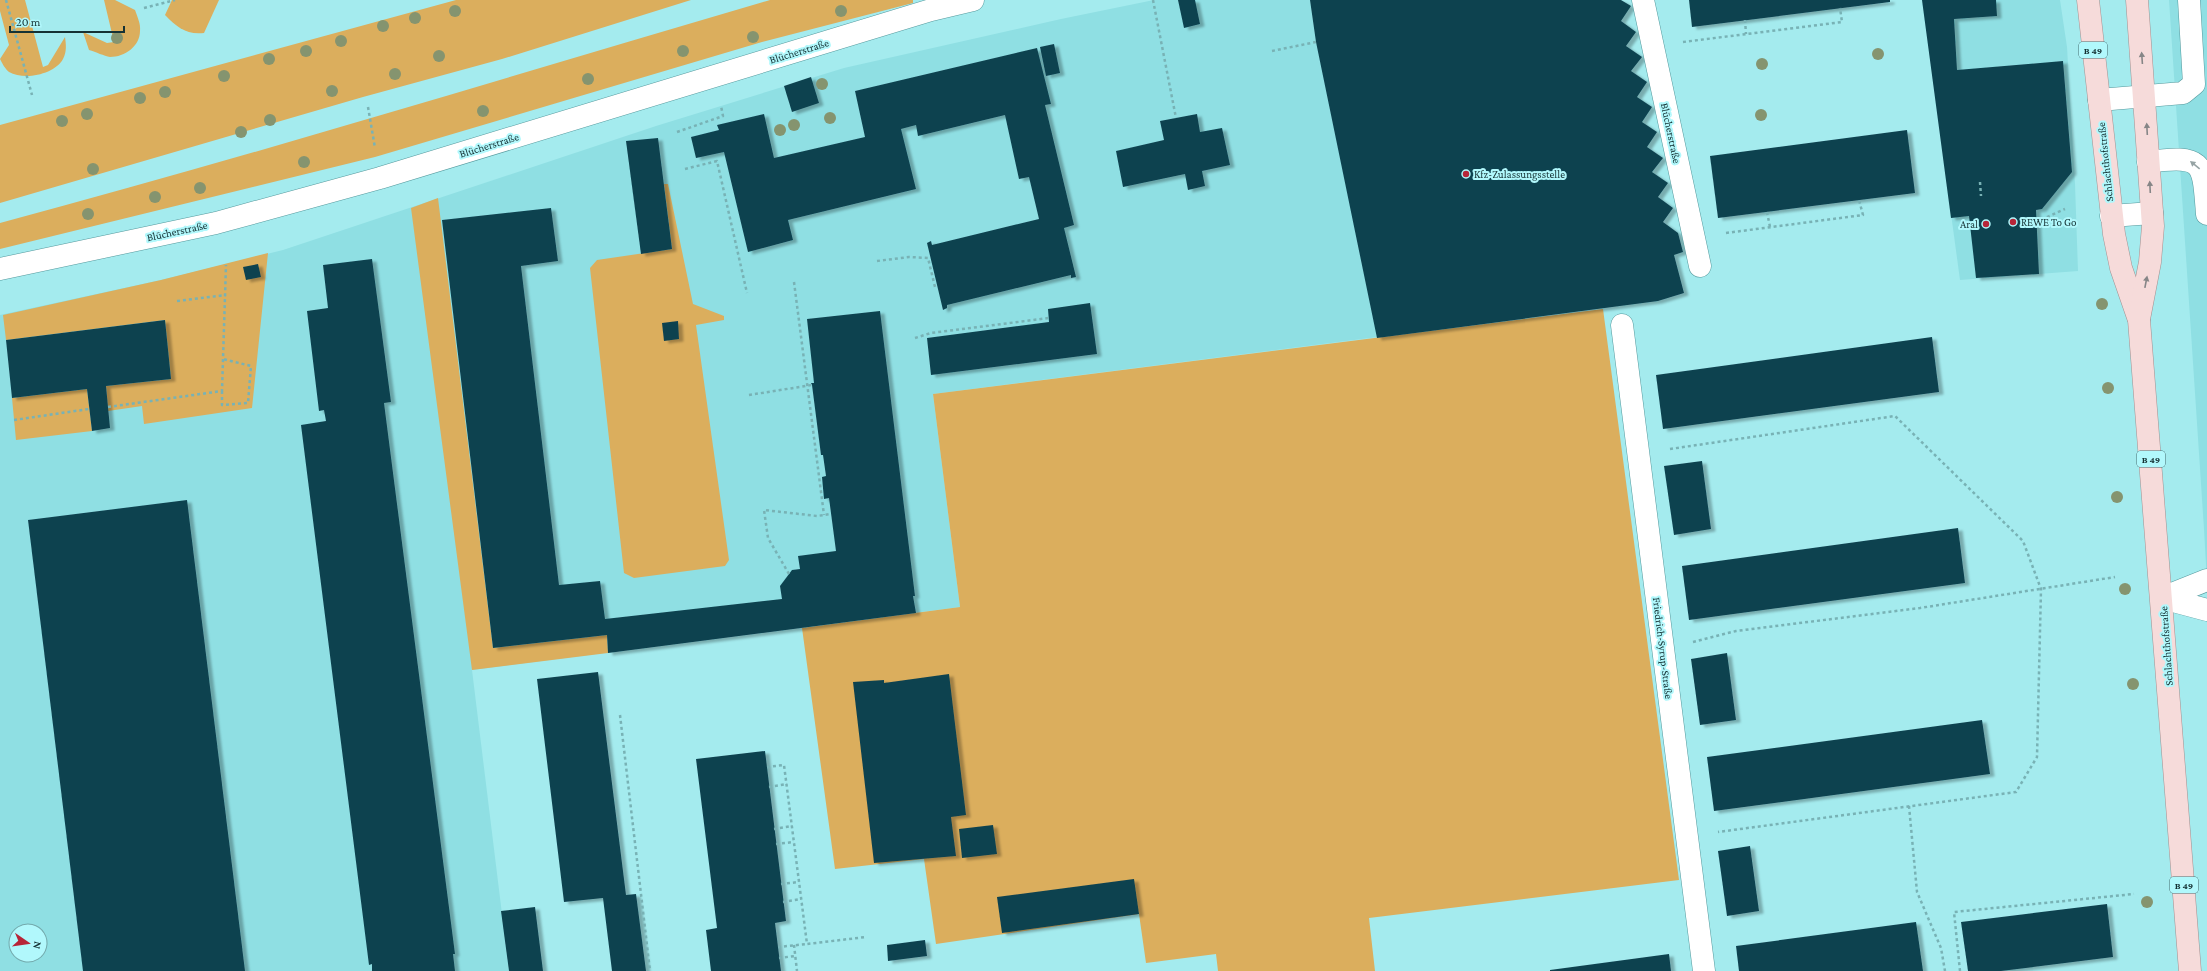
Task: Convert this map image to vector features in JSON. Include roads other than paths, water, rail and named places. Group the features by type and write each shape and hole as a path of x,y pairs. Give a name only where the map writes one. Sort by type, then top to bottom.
{"main road":[{"name":"Schlachthofstraße","path":"2088,0 2111,216 2120,263 2139,320 2162,598 2190,971"},
{"name":"Schlachthofstraße","path":"2137,0 2145,96 2152,213 2152,243 2139,320"}],"street":[{"name":"Blücherstraße","path":"0,269 216,223 380,178 931,10 973,0"},
{"name":"Blücherstraße","path":"1643,0 1700,266"},
{"path":"2099,100 2183,93 2194,84 2189,0"},
{"path":"2148,162 2183,159 2197,165 2202,171 2204,179 2207,214"},
{"path":"2111,216 2152,213"},
{"name":"Friedrich-Syrup-Straße","path":"1622,325 1704,971"},
{"path":"2162,598 2207,580"},
{"path":"2162,598 2207,610"}],"place":[{"name":"Kfz-Zulassungsstelle","path":"1466,174"},
{"name":"REWE To Go","path":"2013,222"},
{"name":"Aral","path":"1986,224"}]}
